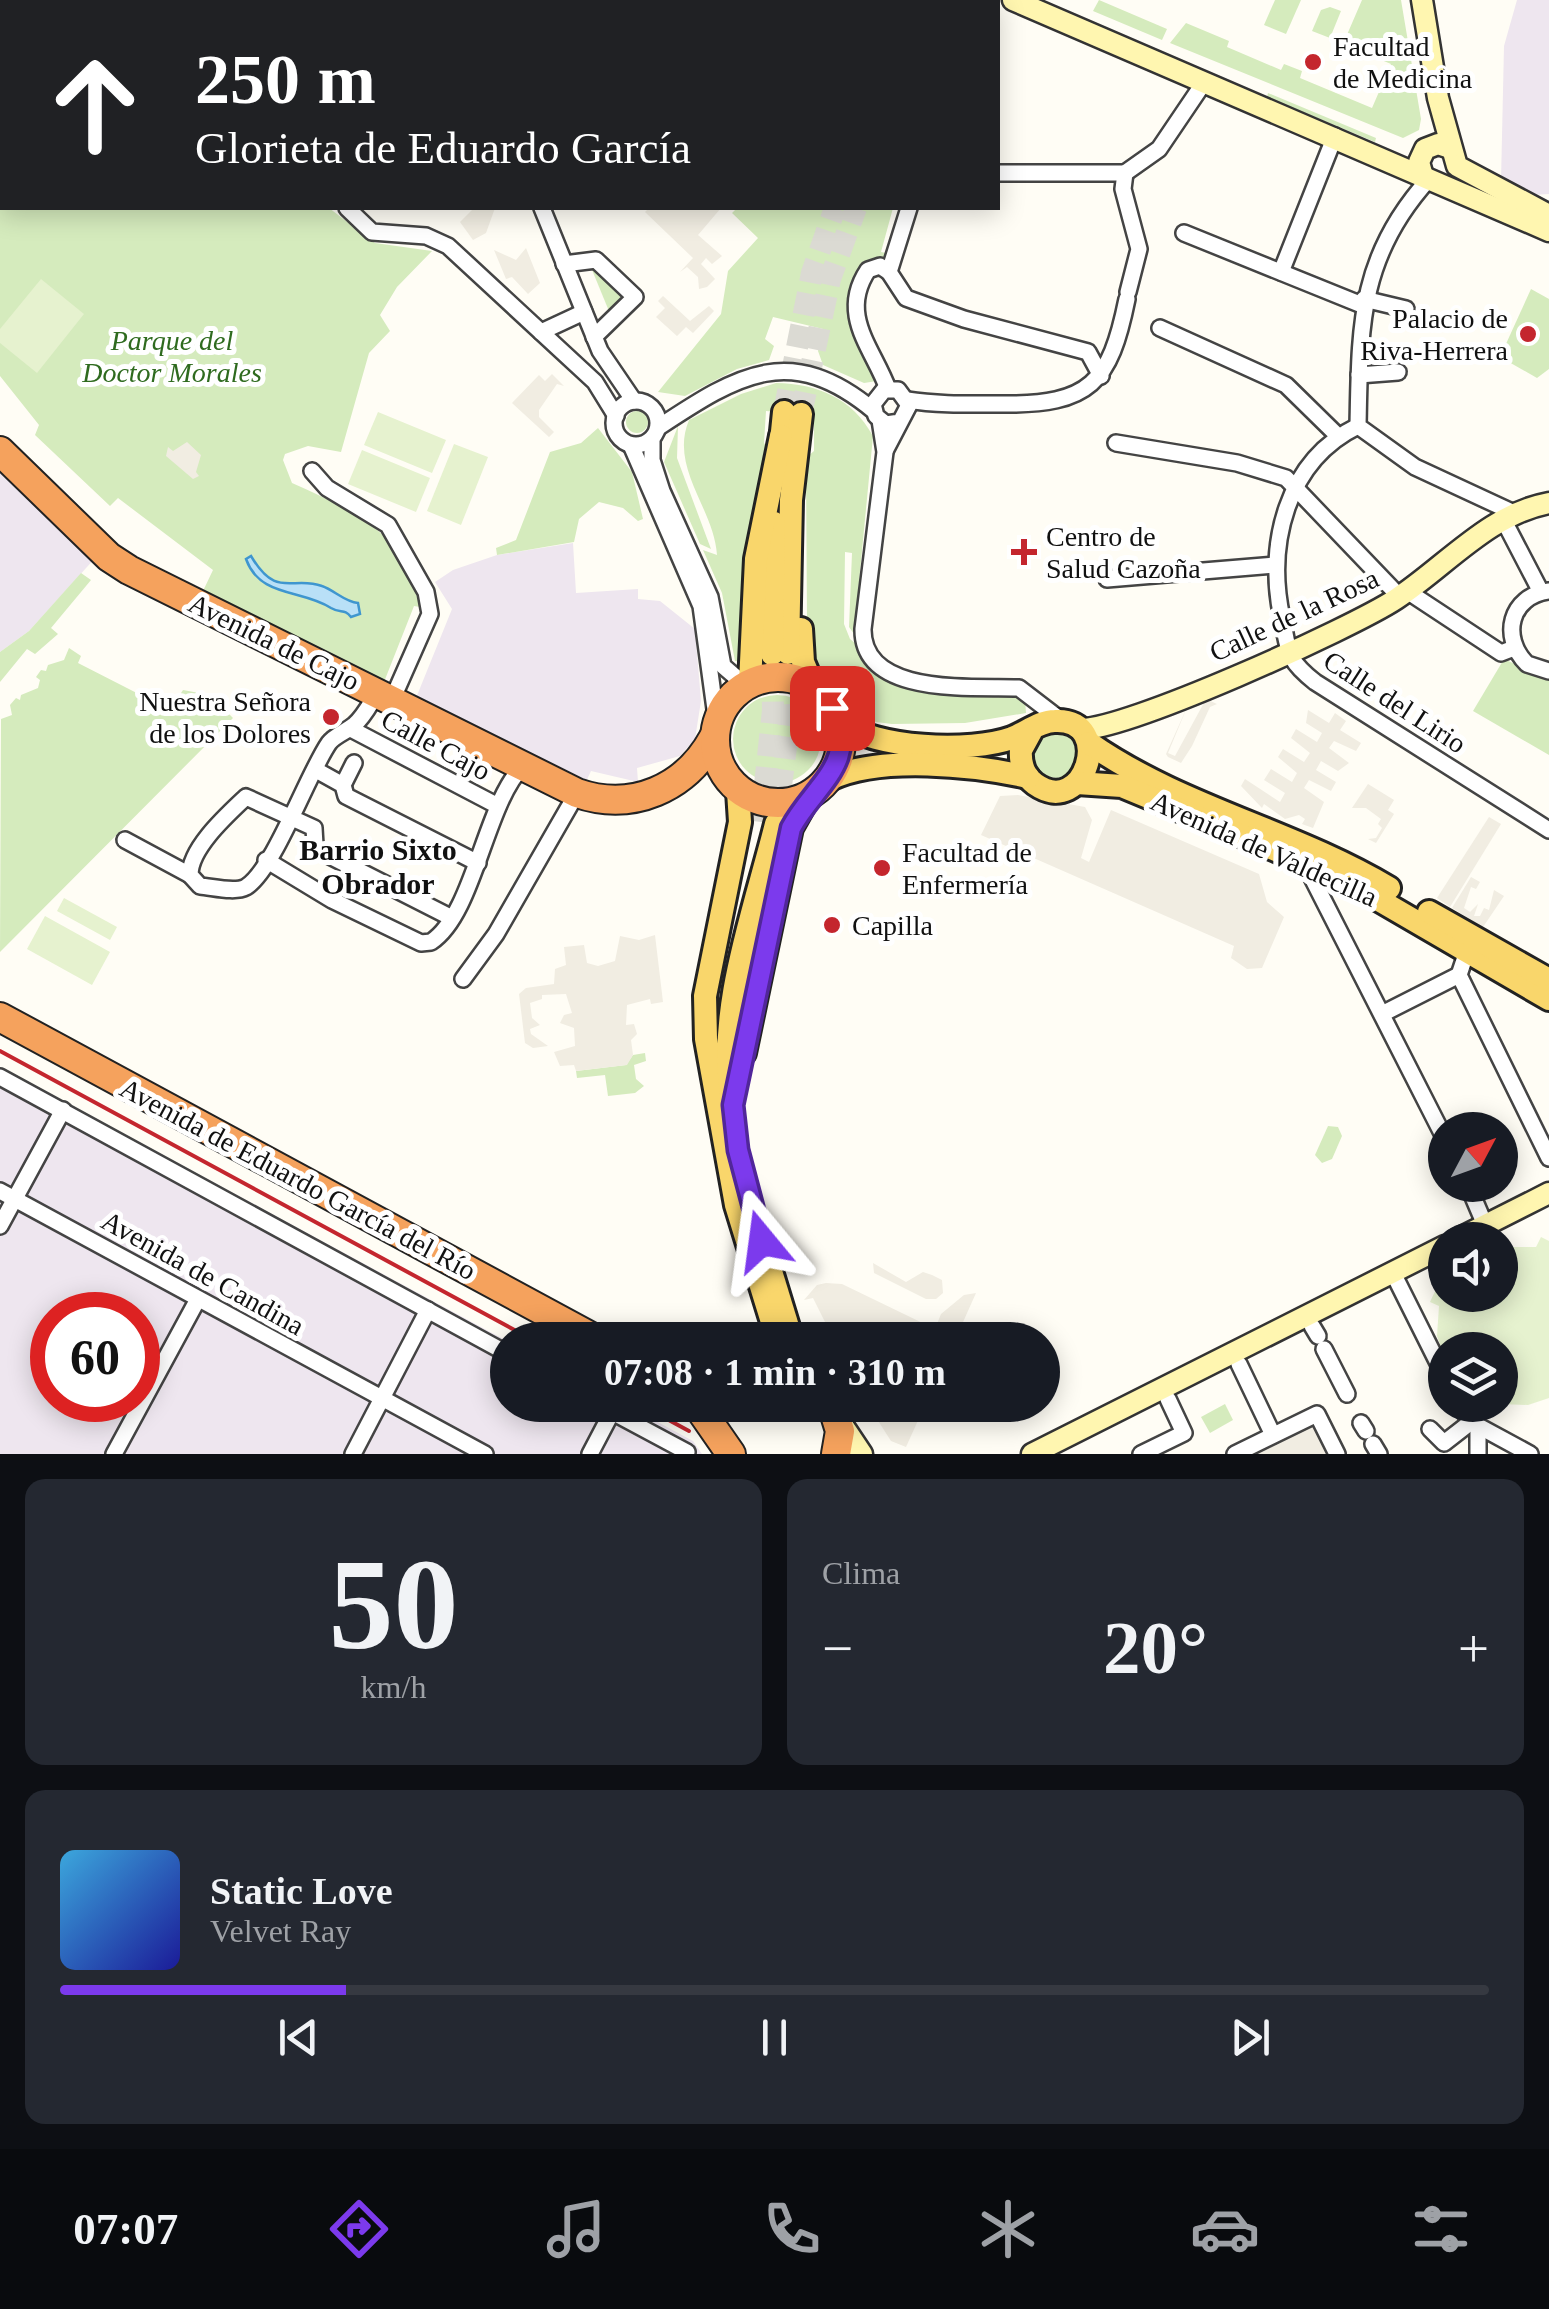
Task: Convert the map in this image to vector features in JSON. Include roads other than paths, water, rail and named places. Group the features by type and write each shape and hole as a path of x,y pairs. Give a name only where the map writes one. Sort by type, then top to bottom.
{"highway":[{"name":"Avenida de Cajo","path":"0,451 109,557 577,793"},
{"path":"577,793 620,802 652,794 677,779 694,766 716,731 729,700 762,668 814,688 840,722 840,755 819,788 775,804 703,774 677,779"},
{"path":"716,731 733,785"},
{"name":"Avenida de Eduardo García del Río","path":"0,1017 564,1322"},
{"name":"Avenida de Eduardo García del Río","path":"0,1029 282,1187 539,1322"}],"main road":[{"path":"1013,0 1383,156 1436,163 1549,214"},
{"path":"1422,0 1438,98 1436,163"},
{"path":"1436,163 1549,230"},
{"path":"762,668 781,436 792,413 802,533 800,639 806,674 814,688"},
{"path":"762,668 794,461"},
{"path":"1508,516 1549,504"},
{"name":"Calle de la Rosa","path":"1077,731 1116,721 1287,654 1403,594 1508,516"},
{"path":"733,1105 791,828 819,788 875,766 983,768 1028,777 1044,788 1058,790 1077,784 1090,763 1077,731 1036,726 987,744 914,744 855,734 840,722"},
{"path":"1028,777 1021,750 1036,726"},
{"name":"Avenida de Valdecilla","path":"1077,731 1150,776 1328,853 1549,980"},
{"name":"Avenida de Valdecilla","path":"1077,784 1122,786 1304,862 1549,998"},
{"path":"733,785 740,822 705,996 706,1040 716,1082 722,1144 762,1292 766,1322"},
{"path":"716,1082 727,969 768,823 736,997 730,1064 738,1150 784,1322"},
{"name":"Avenida de Valdecilla","path":"1413,903 1549,988"},
{"path":"1448,940 1462,966 1549,1007"},
{"path":"1499,1222 1549,1193"},
{"path":"1507,1222 1549,1205"},
{"path":"1061,1454 1239,1364 1318,1337 1428,1257"},
{"path":"1032,1454 1428,1264"}],"street":[{"path":"1000,173 1125,174 1159,149 1205,81"},
{"path":"1281,272 1335,136"},
{"path":"1436,163 1378,262 1363,302 1358,426 1415,467 1508,516 1545,591 1523,602 1514,614 1514,648 1527,664 1549,671"},
{"path":"877,416 946,405 1062,402 1086,391 1101,376 1111,357 1139,250 1123,189 1125,174"},
{"path":"349,210 372,232 426,236 448,246 623,408 695,404"},
{"path":"543,210 623,408 617,434 630,445 696,588 706,628 716,731"},
{"path":"889,272 908,210"},
{"path":"1184,233 1363,302 1406,308"},
{"path":"564,264 596,260 635,297 597,344"},
{"path":"1077,731 1019,688 958,689 905,678 870,652 862,629 884,452 877,416 884,390 855,319 857,296 868,270 880,266 889,272 906,298 964,319 1111,357"},
{"path":"541,332 584,312"},
{"path":"1160,328 1286,385 1338,436"},
{"path":"1088,352 1101,376"},
{"path":"630,445 655,434 695,404 769,372 810,373 852,391 877,416"},
{"path":"1359,374 1398,372"},
{"path":"852,391 898,390 905,412 884,452"},
{"path":"651,407 655,434 652,460 710,596 723,666 762,668"},
{"name":"Calle del Lirio","path":"1358,426 1338,436 1296,484 1284,512 1275,565 1287,654 1315,682 1549,830"},
{"path":"1116,442 1237,463 1296,484 1403,594 1501,653 1514,648"},
{"path":"125,840 190,875 200,886 242,890 251,884 330,742 351,729 384,697 430,614 426,592 388,525 326,488 312,471"},
{"path":"1108,579 1275,565"},
{"path":"1036,700 1036,726"},
{"name":"Calle Cajo","path":"351,729 498,806"},
{"name":"Calle Cajo","path":"343,785 354,763"},
{"name":"Calle Cajo","path":"266,860 332,900 421,943 438,938 478,863 512,776 524,766"},
{"path":"316,770 343,785 346,796 478,863"},
{"path":"462,979 496,934 577,793"},
{"path":"190,875 190,866 202,848 246,797 314,828 315,846 322,852 450,917"},
{"path":"1304,862 1431,1112"},
{"path":"1382,1014 1462,966 1549,1158"},
{"path":"0,1076 490,1344"},
{"path":"0,1226 8,1194 63,1110"},
{"name":"Avenida de Candina","path":"8,1194 485,1454"},
{"path":"1395,1277 1428,1343"},
{"path":"114,1454 198,1299"},
{"path":"353,1454 428,1310"},
{"path":"1318,1337 1348,1394"},
{"path":"1239,1364 1273,1436"},
{"path":"1148,1450 1184,1433 1168,1399"},
{"path":"1235,1454 1317,1414 1337,1454"},
{"path":"590,1454 601,1422"},
{"path":"630,1422 687,1452"},
{"path":"1430,1429 1444,1443 1474,1424"},
{"path":"1474,1424 1478,1454"},
{"path":"1474,1424 1530,1454"},
{"path":"1174,1438 1182,1454"}],"water":[{"path":"251,556 269,578 322,586 358,603 360,614 351,617 320,602 271,587 252,572 246,559"}],"tunnel":[{"path":"784,412 812,273 834,210"},
{"path":"801,414 830,279 855,210"},
{"path":"776,824 791,709 788,653"},
{"path":"761,822 773,710 772,654"}],"railway":[{"path":"0,1051 500,1322"},
{"path":"672,1422 689,1431"}],"place":[{"name":"Facultad de Medicina","path":"1313,62"},
{"name":"Palacio de Riva-Herrera","path":"1528,334"},
{"name":"Centro de Salud Cazoña","path":"1024,552"},
{"name":"Nuestra Señora de los Dolores","path":"331,717"},
{"name":"Facultad de Enfermería","path":"882,868"},
{"name":"Capilla","path":"832,925"}],"district":[{"name":"Barrio Sixto Obrador","path":"378,866"}],"park label":[{"name":"Parque del Doctor Morales","path":"172,356"}]}
